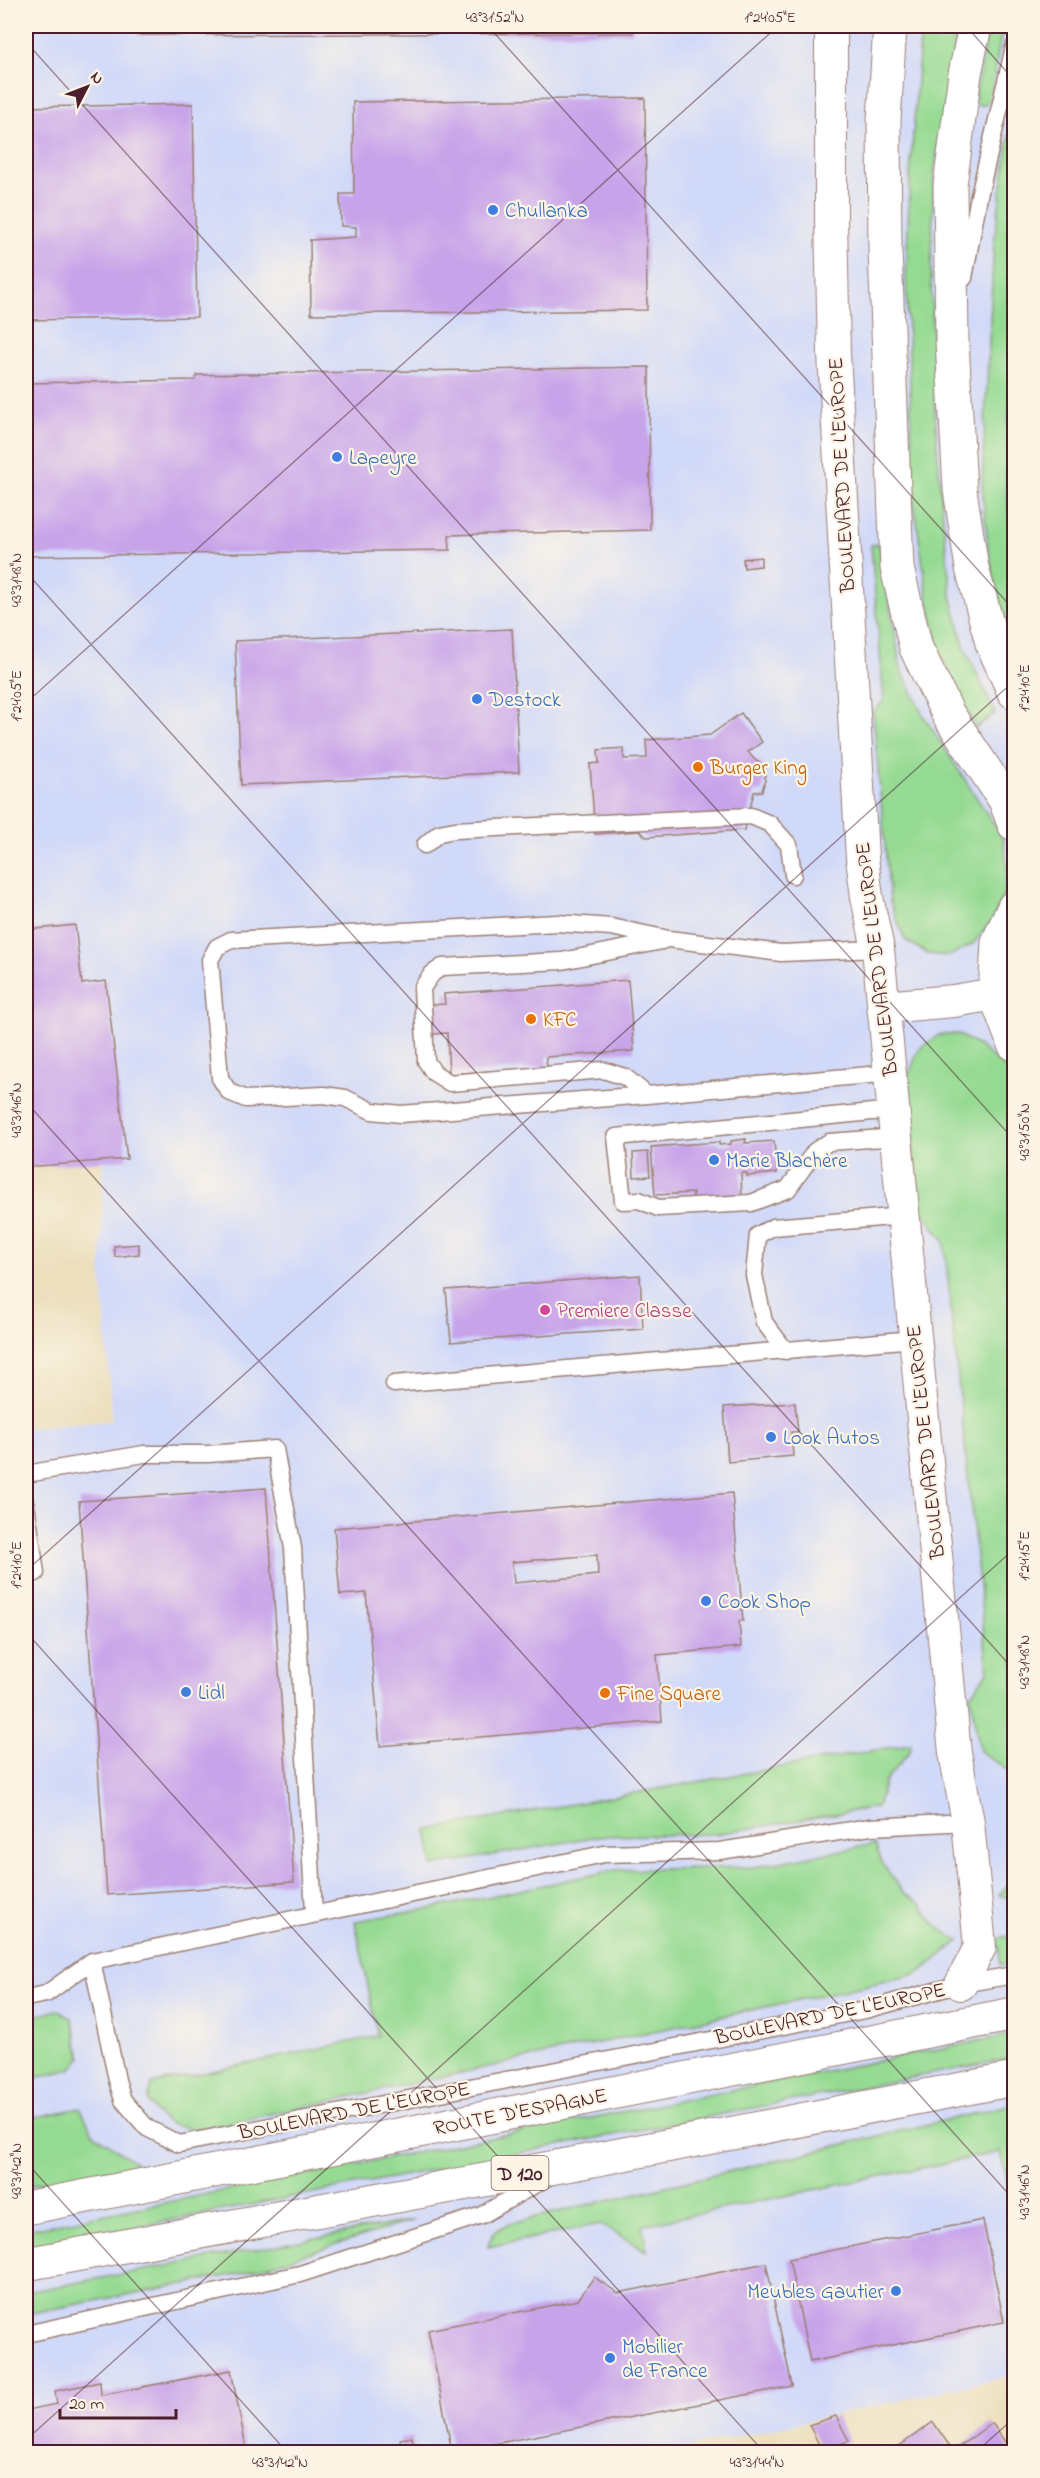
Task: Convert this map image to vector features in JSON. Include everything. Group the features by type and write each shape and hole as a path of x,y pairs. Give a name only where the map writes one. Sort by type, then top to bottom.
{"main road":[{"path":"890,26 884,120 885,249 897,568 916,648 948,714 1005,800 1014,824"},
{"path":"975,26 965,74 950,186 952,341 960,490 972,568 992,643 1014,692"},
{"path":"1014,907 998,942 995,994 1014,1044"},
{"name":"ROUTE D'ESPAGNE","path":"26,2208 1014,2013"},
{"name":"D 120","path":"26,2265 1014,2079"}],"street":[{"name":"BOULEVARD DE L'EUROPE","path":"831,26 834,354 862,858 867,897 878,949 955,1753 968,1822 980,1947 961,1984"},
{"path":"884,1006 954,1001 995,994"}],"lane":[{"path":"952,341 979,196 1014,47"},
{"path":"424,845 439,833 455,830 751,816 771,824 789,845 794,875"},
{"path":"878,949 782,953 669,939 611,927 557,923 231,940 217,946 210,960 220,1078 229,1092 246,1100 324,1095 345,1098 372,1111 400,1114 891,1073"},
{"path":"647,1095 625,1077 603,1070 450,1083 434,1073 426,1061 422,988 432,974 442,967 562,962 669,939"},
{"path":"895,1123 829,1142 815,1151 788,1189 752,1203 658,1208 639,1200 622,1202 616,1137 895,1123"},
{"path":"786,1351 764,1322 754,1275 758,1235 773,1227 904,1216"},
{"path":"394,1384 914,1340"},
{"path":"26,1474 144,1454 208,1454 275,1449 293,1548 314,1913"},
{"path":"26,1504 36,1573"},
{"path":"26,1998 46,1994 92,1961 604,1854 720,1851 870,1827 968,1822"},
{"name":"BOULEVARD DE L'EUROPE","path":"92,1961 123,2100 147,2128 179,2144 865,2010 961,1984"},
{"path":"961,1984 1014,1975"},
{"path":"26,2334 300,2274 482,2215 572,2164"}],"shaded area":[{"path":"26,26 1014,26 1014,2375 668,2452 26,2452 26,1428 112,1421 101,1266 103,1161 26,1167"}],"green space":[{"path":"921,26 958,26 934,174 931,276 934,395 951,595 964,646 995,713 976,728 941,655 928,600 914,502 906,277 910,176"},
{"path":"989,26 1003,26 990,98 985,105 979,105 974,101"},
{"path":"1014,102 1014,375 1007,425 1006,481 1014,547 1014,640 999,602 988,548 982,486 994,242"},
{"path":"879,544 901,669 923,715 1004,840 1007,866 1004,893 992,920 973,944 949,956 928,954 905,940 890,902 873,712 884,701 871,545"},
{"path":"958,1034 980,1047 1014,1075 1014,1775 980,1751 970,1695 988,1672 944,1241 918,1205 908,1076 919,1049 939,1035"},
{"path":"911,1744 910,1751 885,1781 877,1807 716,1834 599,1836 433,1866 427,1830"},
{"path":"875,1844 883,1865 904,1893 921,1904 935,1925 959,1941 918,1974 201,2129 170,2124 159,2116 148,2101 152,2084 378,2036 355,1921 434,1908 616,1870 753,1867"},
{"path":"1014,1878 1014,1900 999,1895"},
{"path":"1009,1936 1014,1939 1014,1962 1001,1965 997,1938"},
{"path":"58,2010 72,2018 81,2058 71,2069 26,2080 26,2018"},
{"path":"1014,2034 1014,2058 26,2248 26,2230"},
{"path":"1014,2104 1014,2208 1000,2152 642,2225 647,2251 600,2224 488,2247 496,2232 511,2223"},
{"path":"80,2108 93,2133 139,2165 26,2186 26,2119"},
{"path":"414,2220 247,2272 26,2314 26,2292"}],"building":[{"path":"137,26 633,26 633,33 137,35"},
{"name":"Chullanka","path":"645,98 647,310 311,314 310,240 356,237 356,227 341,226 340,194 354,194 353,102"},
{"path":"193,104 197,317 26,320 26,107"},
{"name":"Lapeyre","path":"649,367 650,530 449,535 450,550 26,556 26,383 195,380 197,375"},
{"path":"761,557 761,566 744,568 743,559"},
{"path":"512,629 519,772 241,785 235,641"},
{"name":"Burger King","path":"741,713 762,742 748,752 765,767 762,791 754,792 744,830 646,837 640,831 595,834 590,764 599,763 598,750 624,748 624,759 647,758 646,740 710,735"},
{"path":"75,925 82,984 106,981 127,1159 26,1167 26,930"},
{"name":"KFC","path":"628,980 634,1051 546,1057 547,1067 449,1074 447,1033 432,1034 430,1005 445,1004 444,994"},
{"name":"Marie Blachère","path":"746,1139 745,1143 774,1141 777,1173 747,1176 747,1173 741,1173 742,1200 693,1203 693,1193 655,1195 651,1147 719,1142 719,1145 731,1144 731,1141"},
{"path":"648,1152 650,1176 634,1177 633,1153"},
{"path":"139,1244 139,1254 115,1257 114,1246"},
{"name":"Premiere Classe","path":"640,1275 643,1329 451,1342 446,1290"},
{"path":"795,1403 798,1432 791,1432 793,1456 728,1462 724,1407"},
{"name":"Lidl","path":"266,1488 294,1882 107,1895 79,1501"},
{"path":"732,1493 743,1621 739,1621 741,1647 657,1655 662,1721 380,1746 366,1593 340,1595 334,1528","holes":["597,1555 598,1575 514,1583 512,1562"]},
{"name":"Meubles Gautier","path":"983,2220 1004,2322 810,2362 789,2259"},
{"name":"Mobilier de France","path":"766,2263 792,2386 452,2452 428,2330 578,2300 594,2277 618,2293"},
{"path":"231,2370 247,2452 26,2452 26,2410 57,2404 55,2391 100,2382 101,2395"},
{"path":"836,2416 849,2441 822,2450 809,2425"},
{"path":"933,2422 953,2451 992,2423 1012,2452 901,2452 898,2447"},
{"path":"412,2437 415,2452 402,2452 400,2439"}],"place":[{"name":"Chullanka","path":"493,210"},
{"name":"Lapeyre","path":"337,457"},
{"name":"Destock","path":"477,699"},
{"name":"Burger King","path":"698,767"},
{"name":"KFC","path":"531,1019"},
{"name":"Marie Blachère","path":"714,1160"},
{"name":"Premiere Classe","path":"545,1310"},
{"name":"Look Autos","path":"771,1437"},
{"name":"Cook Shop","path":"706,1601"},
{"name":"Lidl","path":"186,1692"},
{"name":"Fine Square","path":"605,1693"},
{"name":"Meubles Gautier","path":"896,2291"},
{"name":"Mobilier de France","path":"610,2358"}]}
